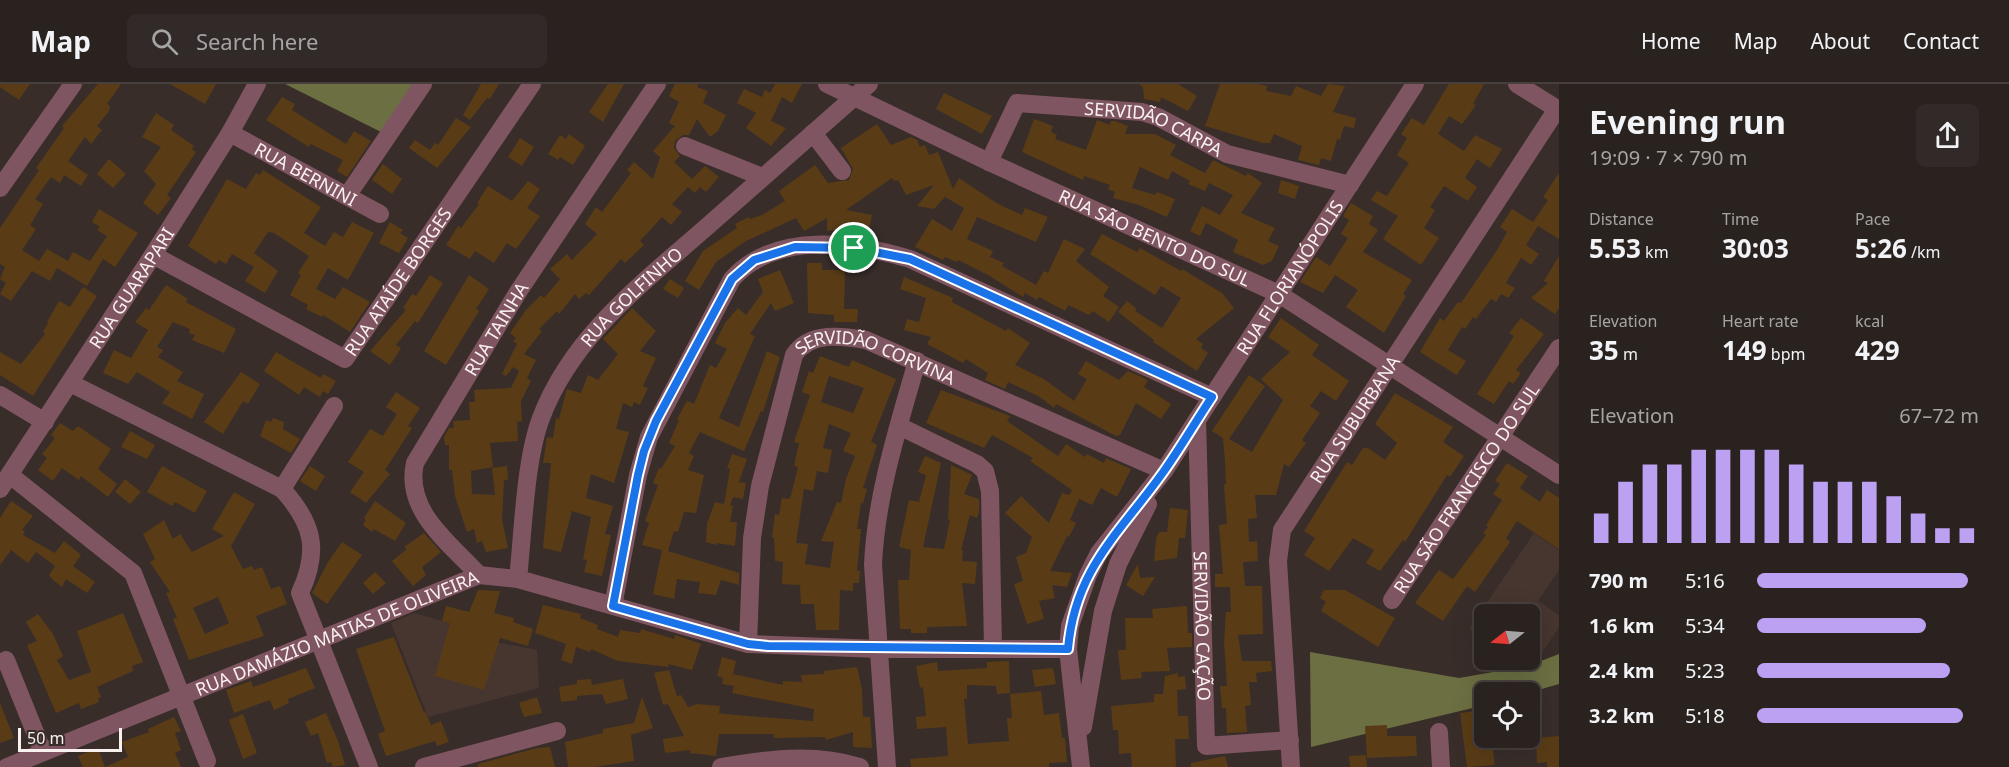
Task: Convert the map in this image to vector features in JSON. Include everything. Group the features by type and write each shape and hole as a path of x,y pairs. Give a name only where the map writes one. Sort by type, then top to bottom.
{"street":[{"path":"0,188 73,84"},
{"name":"RUA GUARAPARI","path":"5,482 153,255 230,133 257,84"},
{"path":"347,196 423,84"},
{"name":"RUA ATAÍDE BORGES","path":"153,255 345,359 532,84"},
{"name":"RUA TAINHA","path":"479,575 419,508 413,492 412,477 415,463 518,292 657,84"},
{"name":"RUA SÃO BENTO DO SUL","path":"827,84 989,162 1278,294 1559,475"},
{"name":"RUA GOLFINHO","path":"518,579 540,421 557,382 584,343 619,304 868,84"},
{"name":"RUA FLORIANÓPOLIS","path":"1081,767 1068,649 1070,626 1077,600 1092,567 1099,553 1164,471 1415,84"},
{"path":"1518,84 1558,109"},
{"name":"SERVIDÃO CARPA","path":"989,162 1017,103 1127,109 1158,117 1227,154 1350,185"},
{"name":"RUA SUBURBANA","path":"1291,767 1278,561 1282,530 1558,109"},
{"name":"RUA BERNINI","path":"230,133 380,214"},
{"path":"813,133 842,171"},
{"path":"685,146 762,177"},
{"path":"613,606 638,475 649,437 732,279 754,260 771,252 795,247 854,248 910,259 1212,397"},
{"name":"SERVIDÃO CORVINA","path":"748,644 752,538 767,450 794,355 800,346 810,341 829,336 866,340 1164,471"},
{"name":"RUA SÃO FRANCISCO DO SUL","path":"1392,600 1559,348"},
{"path":"887,767 873,565 874,532 898,426 917,361"},
{"path":"70,383 282,489 293,501 308,529 313,559 300,593 369,767"},
{"path":"0,395 45,422"},
{"path":"282,489 334,406"},
{"name":"SERVIDÃO CAÇÃO","path":"1197,420 1206,746 1290,740"},
{"path":"898,426 977,464 985,471 990,491 993,649"},
{"name":"RUA FLORIANÓPOLIS","path":"1080,748 1091,671 1110,588 1118,564 1164,471"},
{"path":"5,482 133,573 207,761"},
{"name":"RUA DAMÁZIO MATIAS DE OLIVEIRA","path":"7,767 479,575 518,579 748,644 879,649 1068,649"},
{"path":"6,660 43,752"},
{"path":"424,767 557,731"},
{"path":"1439,732 1441,767"},
{"path":"721,767 764,760 815,758 860,767"}],"shaded area":[{"path":"1534,533 1559,550 1559,570 1538,601 1559,615 1559,627 1541,654 1540,604 1486,604"},
{"path":"414,613 465,627 465,636 537,650 539,688 428,717 391,623"},
{"path":"1474,622 1474,632 1469,629"}],"green space":[{"path":"285,84 415,84 381,132"},
{"path":"1310,652 1459,678 1505,670 1540,670 1540,661 1559,654 1559,684 1540,690 1540,682 1474,682 1474,708 1311,747"}],"building":[{"path":"0,84 30,84 19,100 0,87"},
{"path":"98,84 121,84 107,104 110,106 109,111 97,126 102,130 91,144 85,137 68,161 88,175 81,186 64,175 60,183 51,177 35,199 43,204 30,225 36,229 22,250 39,261 47,249 68,261 73,252 90,261 107,236 97,230 100,227 92,222 99,209 138,233 115,267 103,259 87,286 57,268 50,281 32,271 11,301 0,294 6,283 0,279 5,267 0,264 0,228 39,170 36,168 64,128 62,126"},
{"path":"170,84 216,84 205,104"},
{"path":"481,84 499,84 490,99 487,98 470,120 463,115"},
{"path":"608,84 624,84 603,122 589,112"},
{"path":"675,84 698,84 697,87 708,91 703,103 726,115 718,131 710,137 697,119 689,135 683,135 675,141 674,148 680,156 674,162 692,179 705,166 719,177 706,192 700,187 695,193 688,187 672,204 682,212 671,225 662,217 640,241 644,245 625,263 621,259 589,295 586,293 579,299 575,294 559,314 557,311 539,329 542,331 524,354 536,360 527,378 531,381 521,401 522,421 517,422 518,441 490,443 493,467 471,471 472,494 495,495 492,468 507,466 508,480 504,480 502,519 508,548 486,552 482,541 477,543 474,529 467,532 455,496 452,470 449,470 449,445 445,445 444,437 449,428 454,428 453,421 470,420 469,402 475,402 474,390 511,388 519,371 513,367 506,376 502,374 517,344 513,341 516,338 510,333 526,310 541,295 544,298 560,279 550,269 567,254 572,260 597,234 585,224 596,207 602,212 631,173 627,170 634,162 653,179 660,157 653,151 675,126 669,123 679,102 669,96"},
{"path":"775,84 802,84 792,103 782,97 771,121 786,128 771,146 746,128 756,113 737,103 744,89 762,97 765,90 770,93"},
{"path":"1139,84 1178,84 1197,96 1188,111 1161,97 1160,102 1144,99 1143,87"},
{"path":"1220,84 1258,84 1267,86 1266,91 1291,96 1296,86 1321,96 1328,84 1345,86 1333,112 1356,118 1354,128 1344,126 1340,140 1337,139 1331,161 1321,158 1319,165 1298,160 1302,146 1274,134 1270,143 1263,143 1205,126"},
{"path":"1449,84 1484,84 1473,104 1476,105 1462,124 1449,116 1438,134 1464,151 1475,135 1502,149 1490,168 1477,159 1465,178 1477,187 1468,201 1444,186 1430,207 1435,210 1424,228 1439,238 1421,265 1383,239 1398,216 1371,200 1377,191 1387,196 1409,163 1397,155 1407,138 1401,134 1412,118 1424,125"},
{"path":"944,93 992,116 982,134 936,109"},
{"path":"282,97 295,104 292,110 346,144 354,131 371,141 347,177 337,171 343,160 311,144 309,147 266,120"},
{"path":"156,113 174,125 171,130 194,146 192,149 196,152 167,195 171,198 158,215 143,203 156,184 144,171 161,147 142,137"},
{"path":"456,118 471,127 437,168 409,148 415,140 430,150 435,143 438,145"},
{"path":"1034,119 1053,126 1051,132 1057,135 1055,139 1086,150 1097,120 1110,125 1111,121 1115,121 1128,126 1125,134 1155,134 1176,145 1170,155 1205,173 1213,160 1246,176 1248,173 1262,183 1241,213 1275,228 1268,241 1279,246 1272,261 1263,265 1233,252 1238,240 1206,223 1200,236 1190,231 1202,206 1220,215 1233,195 1209,183 1205,191 1188,184 1190,181 1172,171 1168,180 1140,167 1132,188 1155,195 1157,192 1175,199 1167,217 1139,205 1113,198 1115,192 1108,189 1110,185 1084,176 1083,180 1022,152"},
{"path":"877,124 891,145 911,137 917,140 920,147 925,145 929,155 938,152 953,189 959,178 998,204 1022,215 1025,208 1048,217 1036,242 977,217 967,239 993,251 990,257 1004,263 1002,266 1036,285 1044,271 1048,273 1064,239 1085,249 1076,261 1109,287 1103,296 1119,307 1109,322 1093,311 1089,315 1068,305 1065,311 1039,297 1037,300 1025,293 1023,297 988,275 958,260 957,262 945,257 943,260 915,247 932,219 952,231 964,208 945,197 934,209 917,206 934,185 906,195 898,180 894,181 892,178 846,210 872,215 868,236 849,232 849,235 836,234 836,230 827,231 827,218 804,231 796,218 746,241 716,262 699,290 685,281 703,251 737,228 735,224 749,217 750,219 762,215 785,201 779,191 815,165 828,183 849,180 853,169 841,148"},
{"path":"569,134 585,146 573,165 560,157 558,160 548,154 560,135 566,139"},
{"path":"520,138 534,147 522,166 508,157"},
{"path":"109,159 126,174 113,188 97,174"},
{"path":"383,164 402,179 392,194 372,180"},
{"path":"263,170 321,207 304,233 325,246 334,232 343,237 352,222 374,233 348,280 328,268 316,289 335,299 343,287 370,302 350,332 323,315 322,317 306,309 308,305 290,295 301,275 298,273 309,256 274,233 268,232 254,253 278,271 265,293 245,281 254,267 232,254 226,264 219,260 216,264 188,246 227,179 246,189 256,173 260,175"},
{"path":"1559,173 1559,239 1538,226 1526,245 1539,254 1531,265 1521,258 1506,283 1515,288 1508,298 1501,294 1496,302 1491,299 1476,319 1473,317 1465,329 1462,327 1448,350 1466,361 1457,375 1420,352 1440,318 1444,321 1458,302 1461,303 1497,250 1507,232 1500,227 1512,209 1533,222 1548,200 1543,197"},
{"path":"1281,180 1299,186 1295,199 1278,193"},
{"path":"528,181 540,189 527,208 540,216 516,249 507,243 494,263 475,251 470,259 446,245 458,226 461,228 479,204 477,203 488,186 512,201"},
{"path":"1351,203 1373,216 1369,224 1378,230 1363,252 1412,280 1403,294 1406,296 1384,333 1346,307 1358,290 1335,275 1323,293 1300,282 1316,257 1330,266 1348,238 1341,234 1349,220 1343,216"},
{"path":"390,222 403,230 400,233 408,238 399,253 379,243"},
{"path":"1102,234 1137,252 1140,248 1181,271 1182,269 1222,293 1234,308 1196,339 1203,344 1201,348 1208,353 1197,371 1153,342 1154,340 1118,312 1127,301 1137,309 1135,311 1162,328 1181,298 1161,286 1155,295 1090,254"},
{"path":"1559,256 1559,308 1555,314 1531,298 1548,283 1544,281"},
{"path":"807,263 822,263 822,270 845,270 844,309 858,309 857,322 834,322 834,315 808,313"},
{"path":"780,270 794,303 775,311 771,303 750,334 755,336 719,418 739,427 767,351 780,357 763,412 761,411 744,451 700,432 689,453 694,456 688,470 704,475 696,513 684,512 678,532 674,531 668,551 739,573 739,585 721,580 716,595 698,593 700,582 677,579 674,599 653,594 662,550 642,545 649,523 645,521 658,485 653,483 659,468 661,469 675,446 669,443 679,420 677,419 687,401 694,404 710,365 716,368 727,349 715,343 725,323 738,308 746,315 763,292 758,279"},
{"path":"430,275 443,283 418,323 415,321 396,345 401,348 390,365 370,351 406,310 403,308 412,294 416,296"},
{"path":"469,275 489,289 476,309 479,311 446,365 424,351"},
{"path":"904,277 953,298 952,302 1006,331 1008,328 1030,343 1015,365 1044,379 1074,401 1087,379 1078,374 1086,361 1119,380 1128,371 1148,380 1144,387 1171,404 1161,419 1136,403 1120,435 1116,436 1056,404 1054,408 1040,397 1008,382 1005,389 985,380 988,373 966,359 963,363 927,344 931,337 904,330 907,319 919,322 926,298 900,289"},
{"path":"670,279 684,288 678,298 663,289"},
{"path":"166,285 188,299 186,302 236,329 224,353 192,340 195,335 189,333 190,329 173,322 157,347 163,350 158,357 183,372 177,381 204,394 192,419 162,403 170,392 137,372 128,384 103,373 114,350 131,358 148,330 135,322 146,308 149,310"},
{"path":"83,287 97,296 33,396 0,375 0,352 21,364 45,334 43,332 47,322 59,301 70,307"},
{"path":"632,308 656,331 640,351 656,358 643,386 648,388 640,405 634,402 632,407 623,403 616,429 629,432 614,483 591,474 586,498 613,506 605,534 611,535 602,576 584,572 587,560 583,559 591,517 572,511 561,552 543,548 551,463 543,463 547,437 553,438 556,418 559,419 567,389 581,393 588,375 598,380 618,354 603,339"},
{"path":"1281,318 1319,345 1312,355 1349,381 1336,401 1321,391 1310,406 1320,413 1302,440 1306,443 1289,467 1284,464 1276,495 1255,495 1257,518 1248,519 1249,542 1257,541 1258,561 1243,562 1245,586 1262,586 1263,634 1238,635 1242,661 1271,661 1272,671 1256,673 1257,682 1249,682 1251,705 1245,706 1247,732 1227,733 1226,708 1222,708 1220,686 1227,686 1224,642 1226,612 1231,612 1230,587 1215,587 1215,574 1223,574 1219,525 1227,524 1225,462 1223,438 1212,431 1249,375 1265,386 1229,439 1252,452 1283,400 1261,379 1290,352 1268,337"},
{"path":"1521,318 1544,334 1516,370 1521,373 1513,384 1509,381 1494,404 1477,394 1514,336 1509,333"},
{"path":"276,352 321,378 323,374 336,381 328,394 323,391 320,397 304,387 299,395 264,371"},
{"path":"820,356 849,367 852,360 896,379 871,442 877,445 863,488 867,489 863,503 861,503 857,529 861,529 857,571 860,571 859,583 853,583 853,591 840,590 839,630 816,630 814,604 801,604 800,585 782,584 783,562 775,561 774,538 772,537 775,514 779,515 782,498 789,499 791,495 798,467 794,466 799,443 794,442 810,395 802,392 809,371 813,373","holes":["829,376 864,388 853,413 821,402","829,424 851,433 843,451 855,456 846,479 841,503 837,502 821,541 834,542 830,568 805,564 808,544 796,543 804,489 813,491 817,471 828,473 832,450 823,448"]},
{"path":"241,372 260,384 248,404 243,401 223,434 204,422"},
{"path":"941,390 1010,416 1007,421 1058,456 1066,444 1085,457 1087,454 1104,463 1106,458 1131,469 1117,497 1101,488 1092,505 1079,499 1070,520 1076,523 1050,571 1072,573 1067,587 1052,585 1055,598 1039,601 1044,618 1041,620 1027,624 1014,584 1023,581 1016,557 1026,553 1032,537 1005,513 1021,496 1049,523 1062,493 1069,495 1072,490 1030,461 1033,458 992,435 984,448 926,423"},
{"path":"396,392 420,408 408,426 412,428 385,470 390,474 366,503 350,492 364,472 348,462 370,429 383,436 397,414 386,407"},
{"path":"1395,393 1453,427 1443,442 1464,456 1450,477 1447,475 1405,542 1403,540 1380,571 1366,563 1374,550 1353,538 1329,571 1304,555 1315,538 1304,531 1347,462 1352,465 1363,448 1368,448 1385,460 1397,443 1375,424"},
{"path":"273,418 284,422 283,429 300,439 291,453 260,436 266,420 271,422"},
{"path":"60,423 73,431 78,426 111,449 98,469 117,484 108,497 81,476 79,480 62,468 53,481 38,470 47,458 42,454 55,438 51,435"},
{"path":"130,431 155,445 147,459 121,447"},
{"path":"732,454 747,459 739,482 746,483 743,499 733,497 730,505 733,506 730,522 737,522 735,546 717,543 716,545 706,542 707,524 715,502 724,504 730,469 727,468"},
{"path":"925,456 941,463 923,547 944,549 950,520 948,520 951,465 972,475 964,494 979,499 977,518 970,515 961,550 963,550 962,561 977,562 975,584 962,583 967,626 927,627 927,633 911,633 911,629 900,629 898,580 909,580 911,550 899,547 909,500 919,502 926,475 918,472"},
{"path":"1507,463 1528,476 1520,488 1540,502 1547,490 1559,498 1559,549 1517,521 1506,538 1510,542 1475,592 1467,586 1443,621 1415,603 1439,570 1453,579 1486,535 1483,533 1488,527 1486,525 1502,500 1493,494 1500,484 1495,481"},
{"path":"162,466 207,491 195,513 175,502 172,506 147,492"},
{"path":"310,466 325,476 316,491 300,481"},
{"path":"125,479 141,492 130,504 115,492"},
{"path":"234,492 255,504 231,546 243,569 252,566 254,570 262,567 271,589 280,586 287,604 256,616 264,636 189,660 173,619 177,618 166,593 170,592 150,562 155,559 143,534 164,520 173,539 180,534 192,552 224,536 212,529","holes":["218,597 229,623 205,634 193,608"]},
{"path":"11,501 33,516 22,530 25,532 23,535 55,553 64,541 81,555 73,566 95,582 87,593 66,579 62,587 53,580 49,575 55,566 36,552 28,563 11,550 0,565 0,518"},
{"path":"375,501 406,523 395,541 374,529 372,532 363,525 366,520 364,518"},
{"path":"1170,508 1188,510 1185,538 1179,538 1177,558 1154,561 1156,539 1159,532 1167,532"},
{"path":"424,533 441,552 422,567 426,575 413,586 392,561 407,549 404,547"},
{"path":"342,542 362,555 327,604 312,593 328,562"},
{"path":"1138,564 1140,578 1155,577 1143,596 1126,585"},
{"path":"375,572 386,583 373,594 363,583"},
{"path":"478,590 500,591 494,613 514,618 513,622 533,629 528,646 500,638 484,690 435,676 450,623 442,621 446,606 469,612"},
{"path":"1324,590 1345,590 1395,618 1378,647 1321,611 1326,602 1320,598"},
{"path":"543,605 581,614 580,618 598,625 597,629 618,637 620,630 640,633 641,629 674,639 675,635 701,644 692,670 668,664 669,667 618,661 591,649 590,652 576,647 572,664 561,660 566,644 535,633"},
{"path":"1187,606 1188,633 1192,633 1192,647 1167,648 1170,671 1141,672 1142,678 1121,680 1118,650 1126,650 1125,618 1153,618 1152,609"},
{"path":"123,613 143,662 132,666 133,671 97,687 101,697 98,698 99,702 81,709 79,703 56,713 27,645 37,641 26,622 38,614 53,634 63,656 57,660 69,680 91,672 77,631"},
{"path":"394,637 424,713 425,711 431,725 441,721 449,742 437,746 435,741 386,756 378,734 385,731 356,649"},
{"path":"722,657 736,661 733,674 783,685 783,681 802,682 801,675 824,674 824,671 857,667 862,690 863,717 870,717 872,748 853,747 853,732 826,740 825,737 774,738 774,734 719,734 716,756 690,753 690,750 665,753 663,739 684,736 668,704 663,705 654,673 669,670 677,696 681,695 688,707 697,704 720,706 719,713 724,714 813,721 814,709 732,693 734,686 722,684 723,678 717,676"},
{"path":"1009,661 1010,693 997,694 996,686 967,685 967,699 964,699 968,744 1009,741 1007,718 1012,718 1010,694 1041,691 1044,715 1059,713 1062,738 1065,738 1067,762 1049,763 1049,767 911,767 910,759 948,756 946,727 917,729 916,717 926,716 923,687 920,688 916,666 937,662 938,671 987,668 987,662"},
{"path":"306,668 315,688 288,699 289,703 274,710 270,700 234,713 226,690 251,681 253,687"},
{"path":"1053,668 1056,684 1035,687 1032,670"},
{"path":"1178,673 1178,677 1185,676 1186,689 1177,690 1178,716 1188,716 1189,739 1175,739 1176,767 1132,767 1131,753 1119,754 1118,730 1113,730 1111,706 1154,702 1154,694 1163,694 1165,676"},
{"path":"591,679 592,685 623,679 628,699 606,704 602,694 577,696 577,700 561,702 559,687 577,684 577,680"},
{"path":"537,697 542,713 524,717 519,703"},
{"path":"642,697 653,728 631,735 634,761 594,767 568,767 565,742 603,733 603,729 634,723"},
{"path":"0,703 14,738 0,743"},
{"path":"1474,711 1474,748 1492,748 1495,765 1467,767 1460,713"},
{"path":"326,713 345,765 333,767 331,762 327,763 318,733 311,736 305,722"},
{"path":"243,714 257,753 243,759 229,720"},
{"path":"174,717 181,731 175,733 181,750 175,753 181,767 105,767 128,757 122,742 149,732 148,729"},
{"path":"1387,725 1387,736 1416,736 1417,756 1367,758 1365,726"},
{"path":"1559,736 1559,767 1547,767 1547,762 1537,763 1536,748 1540,748 1540,738"},
{"path":"550,747 555,767 478,767 478,764 537,748"},
{"path":"98,748 105,767 83,767 78,756"},
{"path":"1366,755 1367,767 1350,767 1349,756"},
{"path":"1225,756 1228,767 1191,767 1191,763"}],"route":[{"path":"817,246 854,248 910,259 1212,397 1164,471 1099,553 1077,600 1070,626 1068,649 879,649 768,646 748,644 613,606 638,475 649,437 732,279 741,268 764,254 778,250 817,246"}]}
